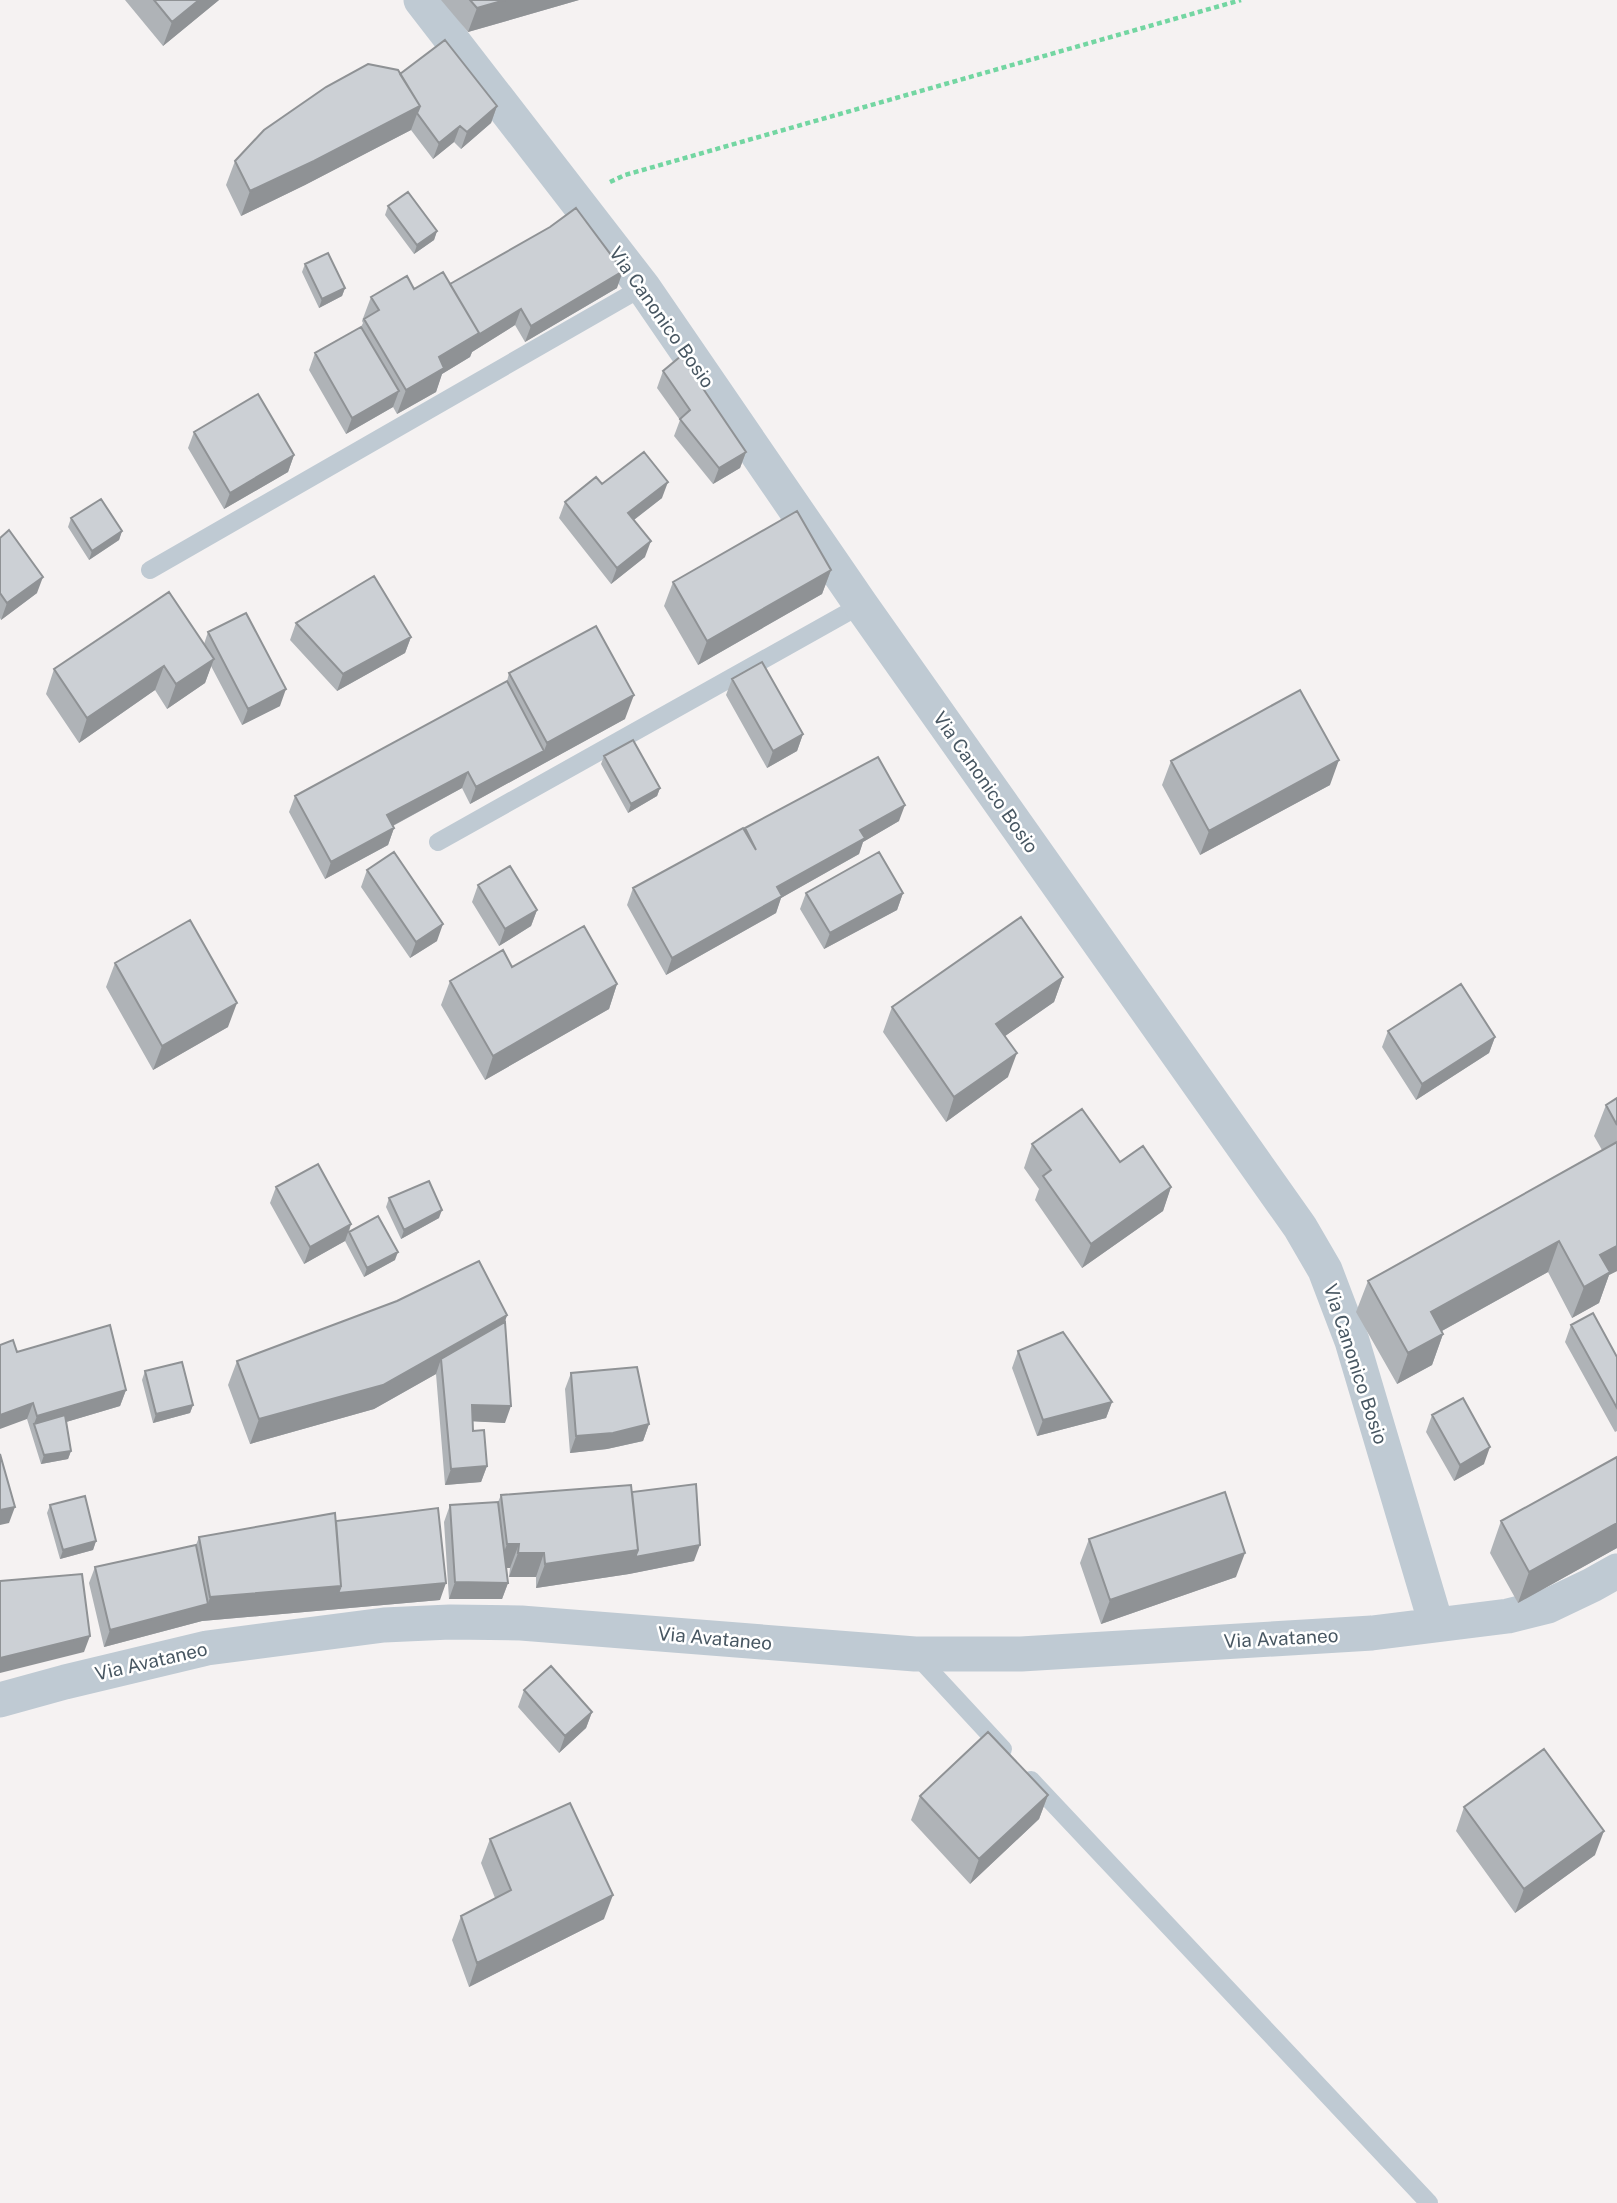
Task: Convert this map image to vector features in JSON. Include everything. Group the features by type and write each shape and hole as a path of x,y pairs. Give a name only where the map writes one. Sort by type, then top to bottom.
{"street":[{"name":"Via Canonico Bosio","path":"421,0 643,287 861,605 1300,1227 1325,1270 1353,1340 1436,1624"},
{"name":"Via Avataneo","path":"0,1700 208,1648 397,1625 450,1622 521,1623 915,1654 1021,1654 1373,1633 1508,1616 1548,1606 1617,1571"}],"lane":[{"path":"149,570 643,287"},
{"path":"438,842 861,605"},
{"path":"915,1654 1429,2203"}],"path":[{"path":"576,198 625,175 1241,0"}],"building":[{"path":"154,0 199,0 172,22"},
{"path":"470,0 505,0 477,8"},
{"path":"445,40 497,106 467,132 460,126 439,143 417,113 420,106 400,74"},
{"path":"368,64 398,70 420,106 250,191 235,161 264,130 326,87"},
{"path":"408,192 437,231 417,245 388,206"},
{"path":"576,208 623,271 531,326 521,309 478,335 450,284 550,227"},
{"path":"328,253 345,288 322,299 305,264"},
{"path":"443,272 479,333 439,357 444,368 406,390 364,319 379,310 371,297 407,276 414,289"},
{"path":"361,327 399,391 352,418 315,353"},
{"path":"681,356 746,452 719,468 680,419 690,410 663,371"},
{"path":"258,394 294,455 230,493 194,432"},
{"path":"644,452 668,482 628,513 651,541 617,568 565,502 596,477 602,484"},
{"path":"101,499 122,531 92,551 71,518"},
{"path":"797,511 831,570 707,641 673,582"},
{"path":"9,530 43,577 7,603 0,593 0,538"},
{"path":"374,576 411,637 343,674 296,623"},
{"path":"169,592 214,659 176,684 164,666 87,718 54,669"},
{"path":"246,613 286,689 248,709 208,632"},
{"path":"596,626 634,695 547,743 509,673"},
{"path":"762,662 803,734 773,751 732,679"},
{"path":"507,681 544,751 476,787 468,772 387,815 394,828 331,862 295,796"},
{"path":"1300,690 1339,760 1209,831 1171,761"},
{"path":"633,740 660,788 631,804 604,756"},
{"path":"878,757 905,805 860,830 865,838 777,887 782,896 672,958 633,888 743,828 756,850 745,828"},
{"path":"394,852 443,924 416,942 367,870"},
{"path":"879,852 903,893 830,933 806,893"},
{"path":"510,866 537,910 505,929 478,885"},
{"path":"1021,917 1063,977 996,1024 1017,1053 954,1097 892,1007"},
{"path":"190,920 237,1003 162,1046 115,963"},
{"path":"584,926 617,984 493,1056 450,981 503,950 512,967"},
{"path":"1461,984 1495,1037 1422,1084 1388,1031"},
{"path":"1617,1098 1617,1125 1606,1105"},
{"path":"1082,1109 1120,1162 1143,1146 1171,1187 1091,1244 1043,1176 1051,1170 1032,1144"},
{"path":"1617,1142 1617,1246 1600,1255 1610,1272 1584,1287 1559,1241 1431,1312 1443,1334 1408,1353 1368,1281"},
{"path":"318,1164 351,1224 310,1247 276,1187"},
{"path":"429,1181 442,1210 404,1230 389,1198"},
{"path":"378,1216 398,1252 367,1268 349,1232"},
{"path":"479,1261 507,1315 383,1385 259,1419 237,1361 397,1301"},
{"path":"1593,1313 1617,1357 1617,1408 1571,1325"},
{"path":"505,1322 511,1406 472,1405 473,1431 484,1430 487,1466 451,1469 441,1359"},
{"path":"110,1325 126,1390 37,1416 33,1403 0,1415 0,1345 13,1340 17,1352"},
{"path":"1063,1332 1112,1402 1043,1420 1018,1351"},
{"path":"182,1362 193,1405 156,1414 145,1371"},
{"path":"637,1367 649,1424 613,1433 576,1436 571,1373"},
{"path":"1463,1398 1490,1447 1460,1465 1432,1415"},
{"path":"65,1415 71,1451 44,1455 34,1424"},
{"path":"0,1454 15,1507 0,1510"},
{"path":"1617,1457 1617,1523 1529,1572 1501,1521"},
{"path":"696,1484 700,1545 635,1557 638,1550 632,1492"},
{"path":"631,1485 638,1550 545,1564 544,1553 518,1553 519,1544 507,1544 501,1495"},
{"path":"1225,1492 1245,1553 1110,1600 1089,1539"},
{"path":"85,1496 96,1541 63,1550 50,1505"},
{"path":"498,1502 508,1583 455,1582 450,1505"},
{"path":"438,1508 446,1583 338,1593 341,1586 336,1521"},
{"path":"335,1513 341,1586 210,1597 199,1537"},
{"path":"196,1545 208,1604 110,1630 95,1567"},
{"path":"82,1574 90,1636 0,1658 0,1581"},
{"path":"551,1666 592,1712 565,1736 524,1690"},
{"path":"988,1732 1048,1795 979,1859 920,1796"},
{"path":"1544,1749 1604,1831 1524,1889 1464,1807"},
{"path":"570,1803 613,1895 477,1963 461,1916 511,1890 490,1839"}]}
